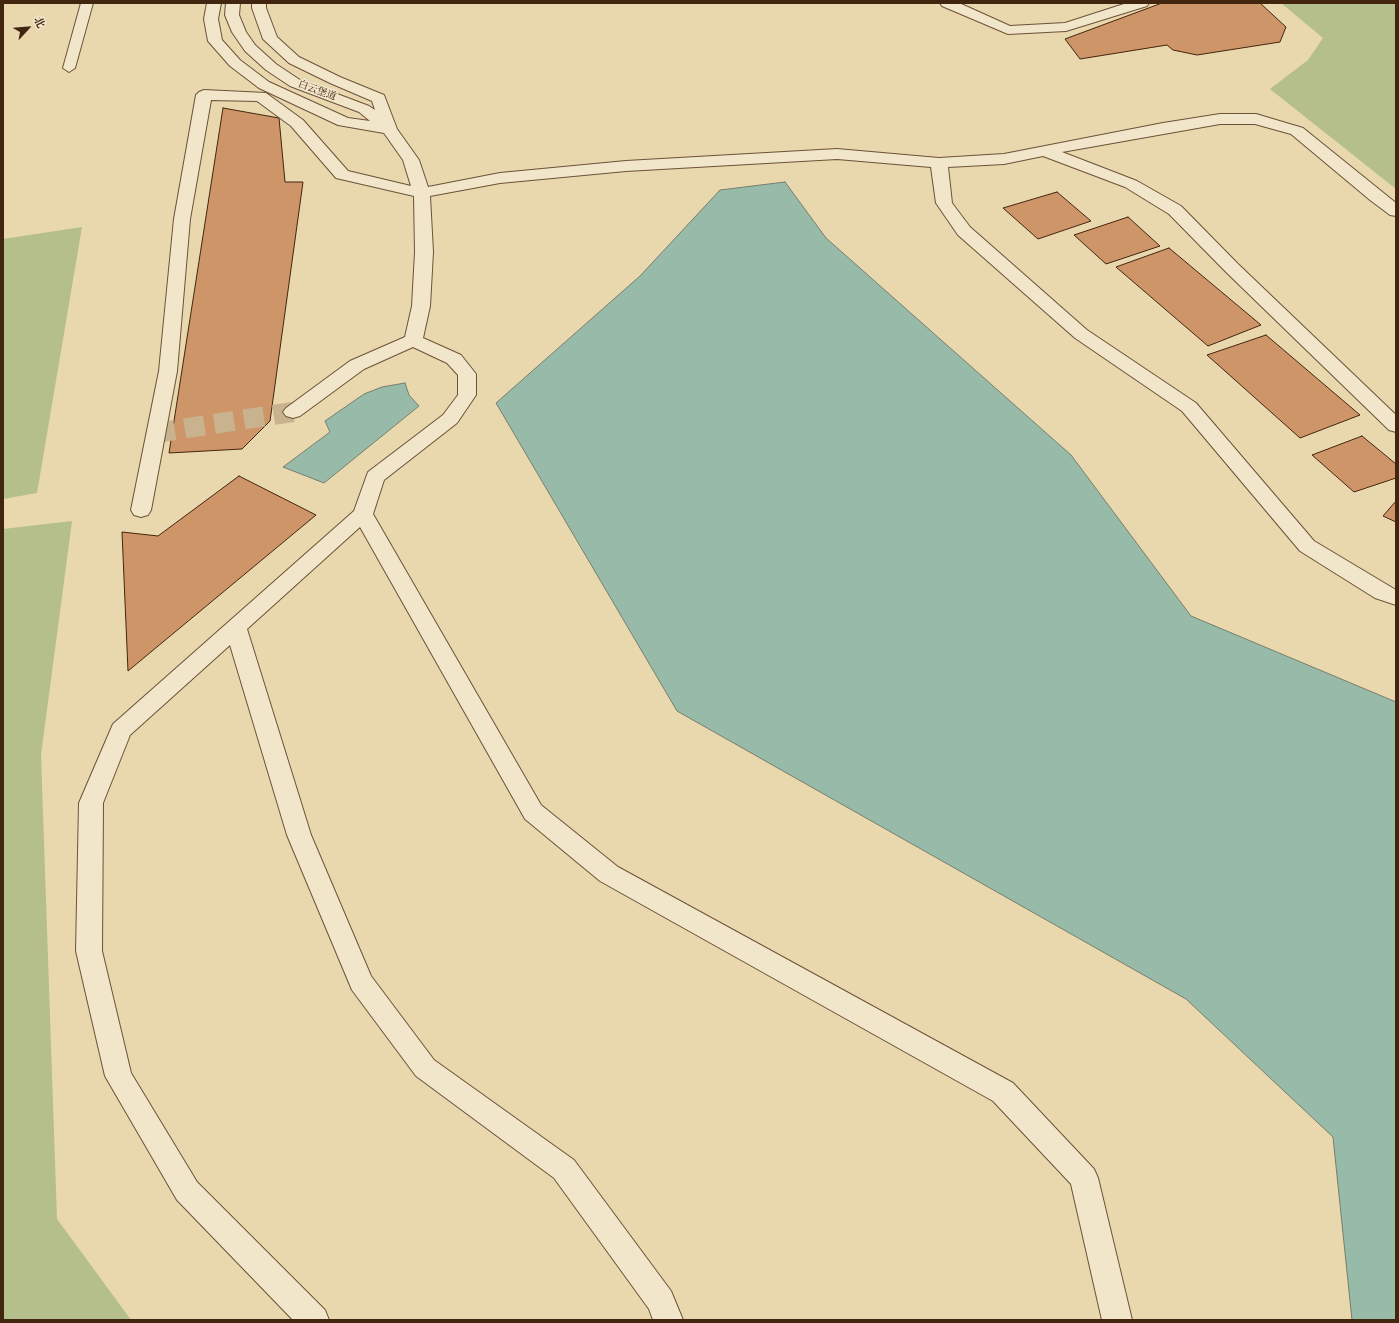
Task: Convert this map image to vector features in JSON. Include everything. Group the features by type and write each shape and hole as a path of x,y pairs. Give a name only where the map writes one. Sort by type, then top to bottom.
{"street":[{"path":"214,3 211,18 215,41 235,63 264,85 344,122 389,129"},
{"name":"白云堡道","path":"233,3 232,15 239,32 250,48 271,67 295,83 364,109 389,129"},
{"path":"259,3 259,8 270,39 294,60 335,80 379,98 389,129 411,160 422,193 424,252 421,306 413,340"},
{"path":"946,3 1008,30 1066,26 1142,3"},
{"path":"141,510 168,371 182,219 204,95 261,96 297,123 342,176 422,193 500,178 626,166 829,154 939,162 1004,159 1163,128 1220,119 1256,119 1297,131 1396,212"},
{"path":"1044,151 1131,184 1175,210 1232,268 1396,426"},
{"path":"939,162 944,203 964,231 1081,334 1189,407 1307,546 1382,593 1396,598"},
{"path":"293,412 357,365 413,340"},
{"path":"314,1320 187,1191 118,1076 89,952 91,803 121,730 363,514 375,477 450,419 467,394 467,374 454,360 413,340"},
{"path":"363,514 534,812 609,874 1003,1092 1084,1178 1117,1320"},
{"path":"236,628 299,835 361,982 425,1068 564,1169 661,1301 668,1320"}],"lane":[{"path":"69,68 87,3"}],"green space":[{"path":"1281,3 1396,3 1396,189 1270,89 1308,60 1323,38"},
{"path":"82,227 37,493 3,499 3,239"},
{"path":"72,521 41,755 57,1219 131,1320 3,1320 3,529"}],"shaded area":[{"path":"785,182 826,238 1071,455 1191,616 1396,702 1396,1320 1352,1320 1333,1137 1186,999 677,711 496,403 640,276 720,190"},
{"path":"405,383 409,395 419,406 324,483 283,467 330,432 325,421 364,394 382,387"}],"building":[{"path":"1162,3 1260,3 1286,27 1280,42 1197,55 1173,50 1167,45 1080,59 1065,39"},
{"path":"223,108 279,118 285,182 303,182 270,421 242,449 169,453"},
{"path":"1057,192 1091,221 1038,239 1003,208"},
{"path":"1128,217 1160,246 1106,264 1074,235"},
{"path":"1169,248 1261,325 1208,346 1116,267"},
{"path":"1266,335 1360,415 1300,438 1207,355"},
{"path":"1362,436 1396,464 1396,478 1354,492 1312,455"},
{"path":"239,476 316,515 128,671 122,532 158,536"},
{"path":"1396,501 1396,522 1383,516"}],"tunnel":[{"path":"155,433 293,412"}]}
